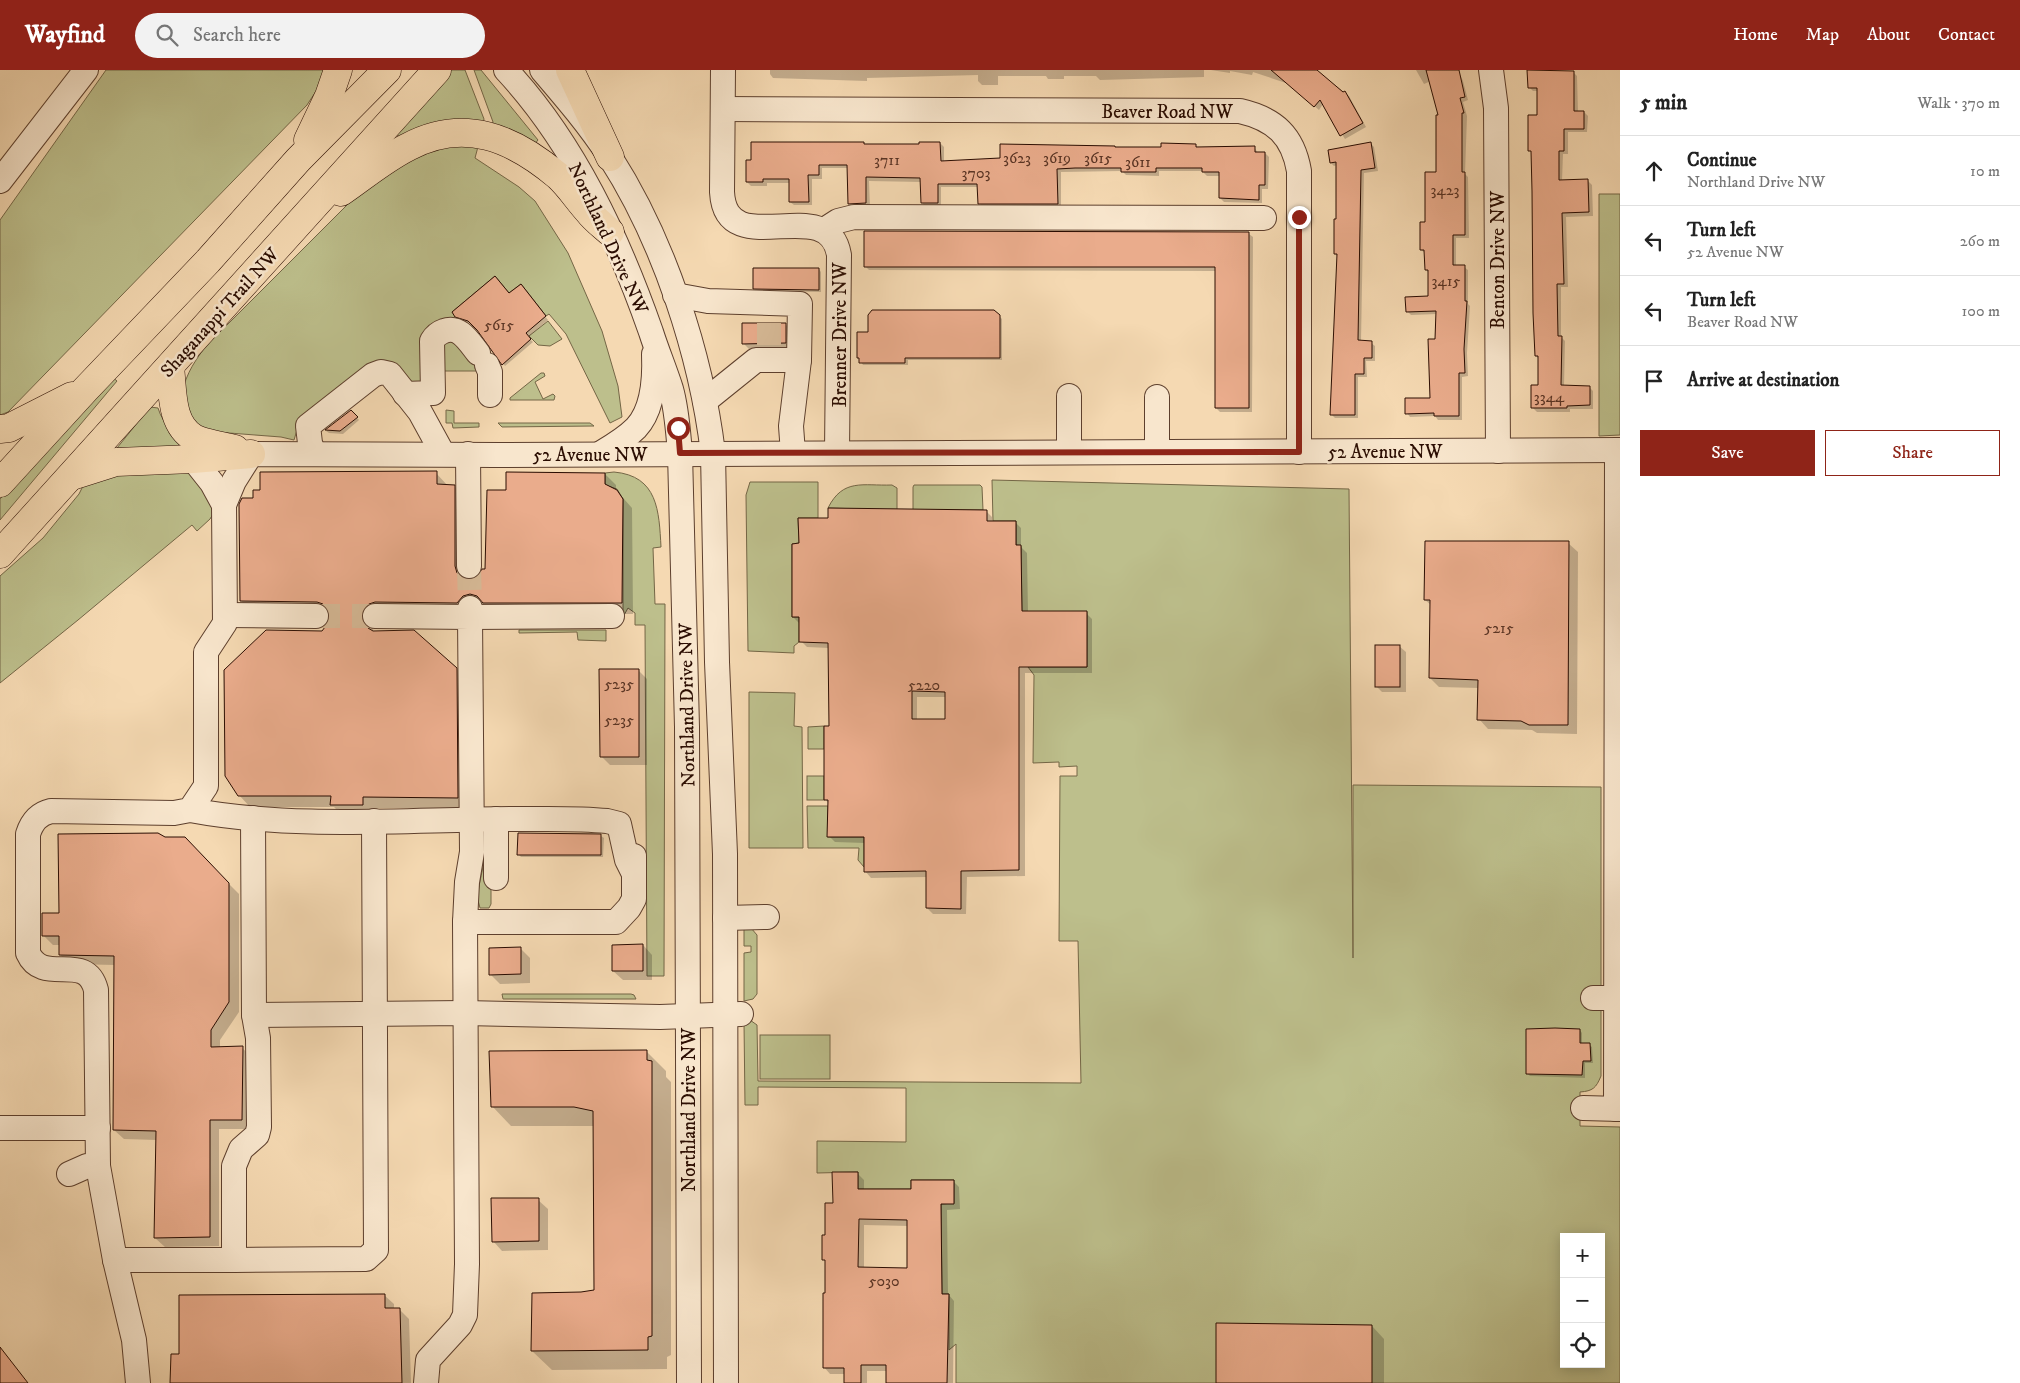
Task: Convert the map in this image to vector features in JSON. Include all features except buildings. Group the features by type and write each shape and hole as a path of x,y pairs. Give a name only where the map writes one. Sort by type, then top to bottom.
{"main road":[{"path":"298,160 329,96 338,70"},
{"path":"0,483 85,390 208,261 298,160 387,70"},
{"name":"Shaganappi Trail NW","path":"0,554 437,70"},
{"path":"570,70 610,157"},
{"path":"298,224 407,147 432,136 470,133 506,141 532,157 560,177 590,213 610,232"},
{"path":"170,367 174,407 178,421 194,438 251,454"},
{"path":"0,429 8,428 85,390"},
{"path":"70,477 116,462 193,459 251,454"}],"street":[{"path":"0,181 86,70"},
{"name":"Northland Drive NW","path":"506,70 539,109 564,145 610,232 634,284 671,390 676,416 680,453 687,727 689,1383"},
{"name":"Northland Drive NW","path":"542,70 573,106 610,157 654,242 675,295 696,362 713,453 716,662 725,854 725,918 733,1014 726,1383"},
{"path":"723,70 723,204 730,217 736,222 751,226 813,227 824,230 838,221 854,217 1264,218"},
{"name":"Benton Drive NW","path":"1492,70 1496,108 1498,451"},
{"name":"Beaver Road NW","path":"723,109 1240,111 1265,118 1285,136 1293,148 1299,171 1299,452"},
{"name":"Brenner Drive NW","path":"824,230 833,236 839,255 837,452"},
{"path":"675,295 708,301 769,333 799,360"},
{"path":"704,401 756,360 769,333 800,304 799,360 791,426 793,453"},
{"path":"402,389 432,395 434,392 432,344 435,336 448,330 458,331 462,334 482,359 490,372 490,395"},
{"path":"601,453 634,430 646,413 655,372 654,340"},
{"path":"314,454 308,430 311,423 377,372 390,374 420,412 443,454"},
{"path":"1069,396 1069,452"},
{"path":"1156,452 1157,397"},
{"path":"1583,1108 1618,1109 1618,450"},
{"name":"52 Avenue NW","path":"251,454 1618,450"},
{"path":"190,810 206,786 206,652 225,623 224,505 234,481 251,454"},
{"path":"468,454 469,566"},
{"path":"193,459 212,483 224,505"},
{"path":"426,1383 428,1360 460,1325 466,1310 465,922 467,882 472,852 470,613"},
{"path":"375,616 470,613 612,616"},
{"path":"225,615 316,616"},
{"path":"138,1383 134,1340 115,1260 98,1166 96,990 94,981 89,974 82,970 40,967 31,960 28,953 28,834 36,819 42,813 51,811 174,813 190,810 252,818 374,821 471,819 595,820 619,824 628,830 634,840 632,903 616,922 465,922"},
{"path":"234,1260 234,1166 241,1149 257,1135 259,1126 258,1038 254,1015 252,818"},
{"path":"496,819 496,878"},
{"path":"115,1260 366,1259 376,1250 374,821"},
{"path":"725,918 767,917"},
{"path":"1592,998 1617,998"},
{"path":"254,1015 465,1013 652,1017 733,1014"},
{"path":"0,1128 98,1128"},
{"path":"69,1174 87,1166 98,1166"}],"green space":[{"path":"106,70 327,70 322,82 307,105 8,412 0,415 0,220"},
{"path":"449,70 465,70 484,119 483,124 400,138 395,132"},
{"path":"474,70 481,70 538,140 533,146 492,126 493,122"},
{"path":"479,143 475,158 519,187 535,201 568,253 602,331 618,386 622,417 610,423 566,334 549,314 546,316 521,284 509,293 495,276 452,312 467,331 450,323 420,388 387,366 297,430 294,440 281,437 203,431 180,403 189,373 206,346 355,197 422,148"},
{"path":"1599,194 1620,194 1620,435 1599,436"},
{"path":"548,321 562,339 550,346 538,345 529,336"},
{"path":"449,335 484,371 436,371 436,344"},
{"path":"541,373 544,373 545,376 535,382 543,399 553,394 555,396 554,400 510,400 510,398"},
{"path":"111,376 117,381 0,520 0,499"},
{"path":"150,407 158,408 167,425 189,449 117,448"},
{"path":"446,410 454,411 454,423 479,423 479,427 453,428 452,423 446,423"},
{"path":"498,423 590,423 594,426 502,427"},
{"path":"177,468 196,475 212,504 213,514 210,519 197,531 192,525 0,683 0,576 43,538 79,494 83,486 106,476"},
{"path":"614,472 629,475 640,480 648,488 657,509 659,521 661,547 653,548 655,604 665,604 664,976 647,976 645,625 635,625 635,613 628,608 623,617 623,499 617,489 605,485 605,473"},
{"path":"992,480 1349,489 1353,958 1353,785 1601,787 1601,1076 1594,1088 1580,1092 1580,1126 1620,1127 1620,1383 956,1383 956,1344 949,1350 949,1294 942,1294 941,1204 954,1203 954,1180 911,1180 911,1189 858,1189 858,1172 817,1173 817,1141 906,1142 906,1088 758,1087 758,1105 745,1105 744,1023 750,1020 757,1025 758,1081 1081,1083 1078,941 1059,941 1060,776 1077,776 1077,766 1059,767 1059,762 1033,763 1034,675 1028,667 1087,667 1087,612 1022,620 1021,546 1016,545 1016,521 993,521"},
{"path":"750,482 818,482 818,518 798,518 799,543 792,544 792,617 799,617 799,642 794,646 794,653 748,651 746,495"},
{"path":"863,485 892,485 897,488 897,510 828,508 834,498 847,488"},
{"path":"914,485 980,485 982,487 983,510 913,510"},
{"path":"519,630 606,630 606,641 578,640 577,632 519,633"},
{"path":"749,692 795,693 794,726 802,727 803,848 749,848"},
{"path":"824,726 824,749 808,749 808,727"},
{"path":"807,776 824,776 824,800 807,800"},
{"path":"807,806 828,806 828,837 864,837 864,867 858,860 859,848 808,848"},
{"path":"485,831 491,848 491,904 489,908 480,908 478,896 484,862"},
{"path":"751,928 757,935 757,994 753,999 744,1001 744,953 751,952 751,946 744,946 744,929"},
{"path":"502,994 631,994 636,999 503,999"},
{"path":"760,1035 830,1035 830,1079 760,1079"}],"tunnel":[{"path":"769,323 769,345"},
{"path":"469,566 470,608"},
{"path":"316,616 375,616"}],"route":[{"path":"678,428 680,453 1299,452 1299,217"}]}
